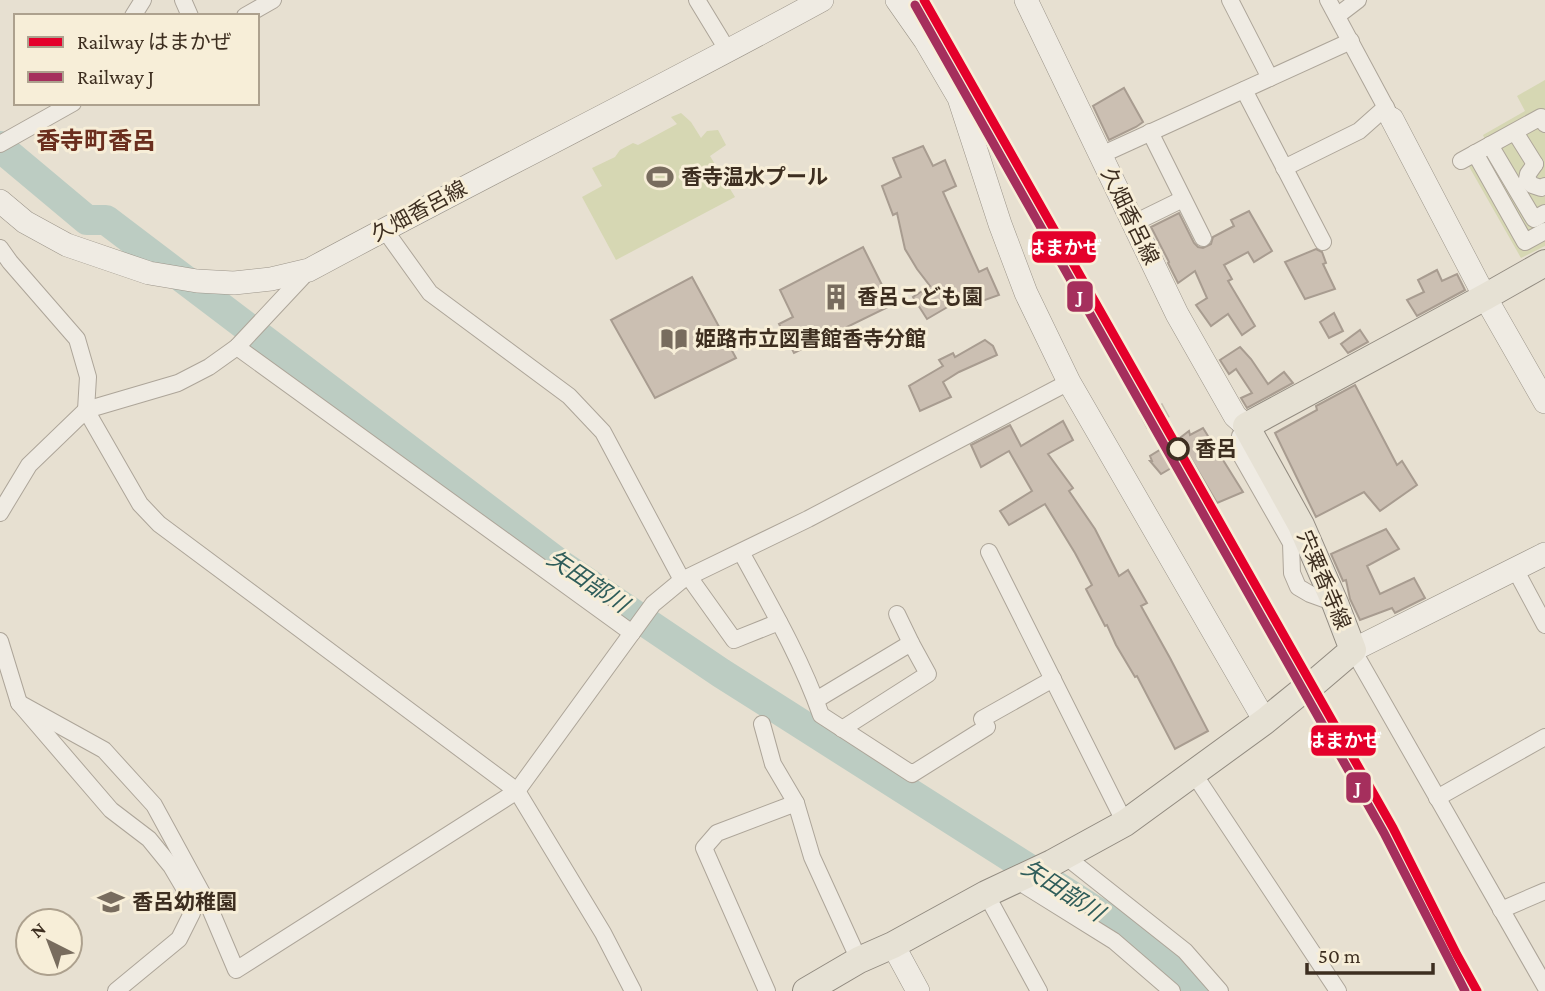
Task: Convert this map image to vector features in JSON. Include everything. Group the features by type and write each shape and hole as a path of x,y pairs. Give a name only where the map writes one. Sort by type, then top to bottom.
{"main road":[{"path":"1246,426 1545,263"},
{"name":"宍粟香寺線","path":"806,991 859,960 893,945 986,894 1059,860 1125,823 1265,721 1353,650 1301,526 1246,426"}],"street":[{"path":"248,14 273,0"},
{"path":"697,0 728,51"},
{"name":"久畑香呂線","path":"0,201 25,222 57,240 149,274 234,283 271,279 309,270 822,0"},
{"path":"897,0 925,40 959,98 1000,224 1026,293 1069,382 1265,721"},
{"name":"久畑香呂線","path":"1026,0 1177,314 1235,416 1246,426"},
{"path":"1230,0 1270,78"},
{"path":"1328,0 1545,402"},
{"path":"1337,16 1357,0"},
{"path":"1101,155 1351,41"},
{"path":"1244,90 1323,242"},
{"path":"6,141 70,105"},
{"path":"1284,168 1389,113"},
{"path":"1475,153 1544,118"},
{"path":"1150,132 1203,239"},
{"path":"1515,132 1540,164 1528,174 1527,179 1534,219 1545,213"},
{"path":"1475,153 1530,187"},
{"path":"1475,153 1525,242 1545,231"},
{"path":"1134,223 1183,199"},
{"path":"384,229 430,293 569,396 603,432 686,579 734,640 779,622"},
{"path":"0,248 77,339 88,377 86,410 140,504 159,524 517,791 603,933 633,991"},
{"path":"0,513 29,465 86,410 178,383 209,367 237,347 309,270"},
{"path":"237,347 632,633"},
{"path":"236,970 517,791 653,604 686,579 808,519 1069,382"},
{"path":"741,552 779,622 821,715 912,774 987,727 982,719 1053,679"},
{"path":"989,552 1125,823"},
{"path":"1545,554 1353,650 1545,986"},
{"path":"1515,569 1545,625"},
{"path":"842,729 928,674 897,614"},
{"path":"0,641 19,703 111,810 149,839 171,866 184,888 192,913 211,932 236,970"},
{"path":"816,700 911,643"},
{"path":"19,703 104,750 154,805 208,904 236,970"},
{"path":"762,724 773,764 796,803 812,857 859,960"},
{"path":"1437,798 1545,737"},
{"path":"1194,774 1338,991"},
{"path":"767,991 704,848 717,833 796,803"},
{"path":"1059,860 1185,951 1220,991"},
{"path":"1016,880 1114,941 1172,991"},
{"path":"1501,910 1545,891"},
{"path":"986,894 1039,991"},
{"path":"116,991 179,939 192,913"},
{"path":"893,945 918,991"}],"green space":[{"path":"1545,80 1545,246 1521,258 1463,156 1486,142 1483,135 1525,111 1517,96"},
{"name":"香寺温水プール","path":"681,113 691,122 701,138 707,131 718,130 726,145 710,156 735,197 616,260 582,197 602,186 592,168 615,157 620,150 633,143 638,145 677,124 671,117"}],"building":[{"path":"1124,88 1143,122 1109,140 1093,106"},
{"path":"923,146 933,166 945,160 956,186 943,192 979,272 987,268 999,295 968,306 963,298 927,319 913,297 930,286 905,249 897,213 893,215 882,186 901,177 893,158"},
{"path":"1249,211 1272,251 1254,262 1248,252 1224,265 1232,279 1228,281 1255,326 1242,335 1228,314 1211,326 1196,305 1207,298 1195,271 1178,283 1151,227 1179,213 1194,243 1203,248 1211,244 1213,237 1234,226 1231,220"},
{"name":"香呂こども園","path":"863,247 892,305 794,353 779,324 793,317 780,290"},
{"path":"1316,249 1322,252 1326,263 1323,264 1335,289 1305,299 1285,262"},
{"path":"1437,270 1442,281 1457,274 1465,290 1417,316 1407,300 1424,292 1418,280"},
{"name":"姫路市立図書館香寺分館","path":"692,277 736,358 655,398 611,320"},
{"path":"1334,313 1343,331 1329,338 1320,322"},
{"path":"1360,330 1368,342 1348,353 1341,344"},
{"path":"985,340 993,346 997,355 943,382 951,397 920,411 909,386 943,366 939,360 953,353 955,357"},
{"path":"1240,347 1268,384 1284,372 1293,383 1247,408 1241,398 1252,393 1236,369 1229,374 1220,360"},
{"path":"1355,385 1397,465 1402,461 1417,485 1380,511 1364,492 1316,517 1275,433"},
{"path":"1063,421 1073,440 1048,454 1073,488 1069,491 1095,529 1119,576 1128,570 1147,603 1141,606 1208,731 1175,749 1137,676 1135,677 1116,645 1107,625 1105,626 1086,589 1092,585 1045,504 1009,525 1000,511 1032,491 1009,451 981,467 971,445 1010,425 1021,446"},
{"path":"1203,428 1243,492 1217,503 1190,457 1161,474 1150,461 1150,456 1163,448 1164,450 1189,431 1190,435"},
{"path":"1386,529 1399,549 1367,566 1380,594 1414,578 1425,598 1395,613 1392,608 1360,620 1350,599 1346,580 1343,581 1331,554"}],"waterway":[{"name":"矢田部川","path":"0,146 87,220 106,220 561,565 721,673 1108,919 1180,970 1197,991"}],"tunnel":[{"path":"1143,422 1166,410"}],"rail line":[{"name":"はまかぜ","path":"924,0 1393,828 1477,991"},
{"name":"J","path":"915,5 1384,833 1465,991"}],"place":[{"name":"香寺温水プール","path":"660,177"},
{"name":"香呂こども園","path":"836,297"},
{"name":"姫路市立図書館香寺分館","path":"674,339"},
{"name":"香呂","path":"1178,449"},
{"name":"香呂幼稚園","path":"111,902"}],"district":[{"name":"香寺町香呂","path":"96,141"}]}
